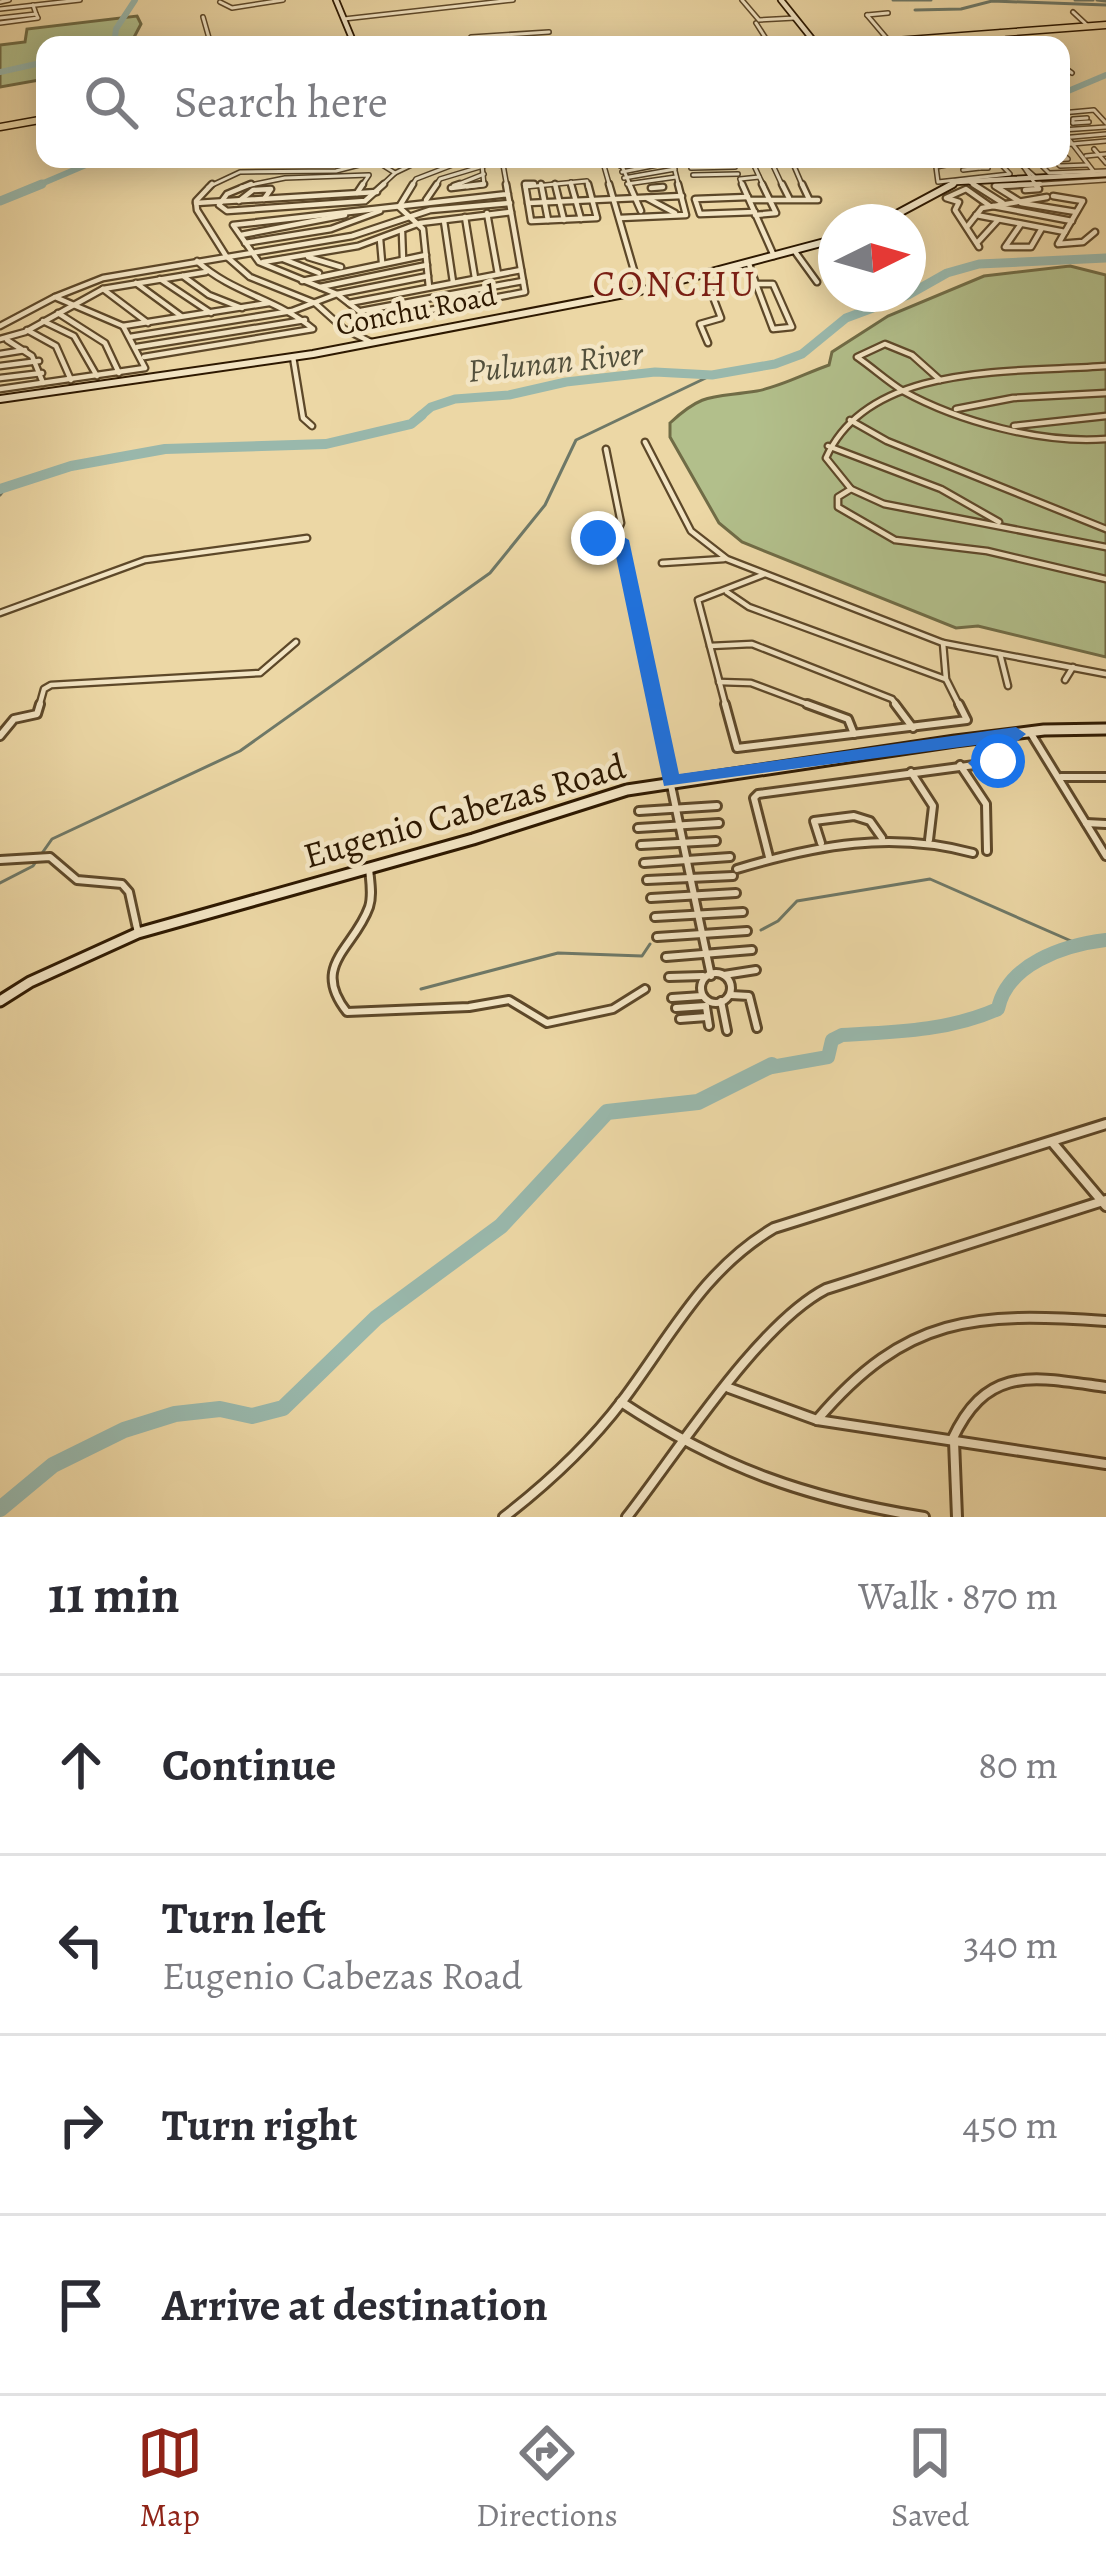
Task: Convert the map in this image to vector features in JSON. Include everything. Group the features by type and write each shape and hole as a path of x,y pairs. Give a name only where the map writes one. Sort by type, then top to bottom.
{"main road":[{"path":"336,0 351,36"},
{"path":"781,0 810,36"},
{"path":"965,36 1106,25"},
{"path":"0,127 36,121"},
{"path":"1070,164 1106,151"},
{"path":"919,204 942,187 970,178 1033,178 1060,168"},
{"name":"Conchu Road","path":"0,399 371,343 640,291 818,245"},
{"name":"Eugenio Cabezas Road","path":"0,1001 30,982 138,933 627,790 1030,732 1106,729"}],"street":[{"path":"0,6 9,0"},
{"path":"0,6 80,0"},
{"path":"220,2 232,8 284,0"},
{"path":"344,19 513,0"},
{"path":"742,0 759,20 796,17"},
{"path":"0,25 37,19 33,5"},
{"path":"1073,11 1088,26"},
{"path":"885,36 867,15 888,13"},
{"path":"203,17 208,36"},
{"path":"537,21 538,33"},
{"path":"756,23 764,36"},
{"path":"524,34 528,27"},
{"path":"489,36 549,32"},
{"path":"1000,32 1004,36"},
{"path":"1070,113 1096,110 1106,151"},
{"path":"1081,112 1087,118 1073,118 1073,123 1106,151"},
{"path":"1070,132 1077,129"},
{"path":"1070,137 1106,151"},
{"path":"1072,143 1106,151"},
{"path":"1072,143 1093,168"},
{"path":"1083,157 1106,151"},
{"path":"1044,168 1049,173 1093,168 1106,151"},
{"path":"1070,167 1093,168"},
{"path":"196,202 205,188 245,168 296,176 369,175 357,193"},
{"path":"219,202 230,190 251,180 349,168"},
{"path":"389,168 395,173"},
{"path":"219,202 226,211 365,201 402,168"},
{"path":"399,207 416,179 445,168"},
{"path":"427,201 428,192 440,179 473,168"},
{"path":"452,188 482,186 483,168"},
{"path":"504,168 524,292 372,321 337,294 259,262 234,224 508,194"},
{"path":"605,168 640,291"},
{"path":"622,168 662,184"},
{"path":"622,168 641,212"},
{"path":"675,168 684,216"},
{"path":"691,169 741,174 737,168"},
{"path":"756,168 760,177 770,199 776,213 700,214 695,199 730,197 770,199 789,198 814,201 795,168"},
{"path":"774,168 789,198"},
{"path":"940,168 934,173 938,182 1010,174 1004,168"},
{"path":"944,168 955,178"},
{"path":"963,170 980,168"},
{"path":"1025,168 1039,188 1025,190"},
{"path":"963,170 1003,203"},
{"path":"447,198 452,188 484,174"},
{"path":"294,196 296,176"},
{"path":"651,188 677,177"},
{"path":"760,177 740,178 775,258"},
{"path":"1033,178 995,186 1016,201 1076,212"},
{"path":"587,181 597,218 531,221 525,184 571,182 587,181"},
{"path":"555,182 564,220"},
{"path":"571,182 581,219"},
{"path":"541,183 548,220"},
{"path":"1015,183 1038,198"},
{"path":"662,184 666,197"},
{"path":"239,201 253,190 271,189 262,201"},
{"path":"998,220 977,245 955,210 959,202 946,198 966,189 992,206 1072,221"},
{"path":"196,202 377,192"},
{"path":"528,203 682,196"},
{"path":"730,197 736,213"},
{"path":"647,198 684,216"},
{"path":"712,198 717,213"},
{"path":"967,227 977,214 1003,203 1081,198 1058,244 1083,242 1094,234"},
{"path":"196,202 226,256 250,278 315,303 371,343"},
{"path":"0,326 103,278 352,236 408,215 510,203"},
{"path":"399,207 420,223 429,287"},
{"path":"245,243 332,230 383,209"},
{"path":"259,262 380,239 420,223 511,212"},
{"path":"240,235 348,213"},
{"path":"487,213 498,274"},
{"path":"977,214 1066,230"},
{"path":"977,214 1066,230"},
{"path":"464,216 476,278"},
{"path":"620,218 684,216"},
{"path":"444,219 453,282"},
{"path":"1021,224 1005,248 1031,247 1042,228"},
{"path":"401,230 403,259"},
{"path":"380,239 382,262"},
{"path":"796,253 817,282"},
{"path":"306,255 344,269"},
{"path":"302,281 426,255"},
{"path":"283,259 323,274"},
{"path":"143,357 313,329 292,311 233,289 197,261"},
{"path":"749,264 756,284 772,329 792,327 773,284 756,284"},
{"path":"320,287 427,265"},
{"path":"349,303 521,270"},
{"path":"2,339 103,289 206,272"},
{"path":"183,276 209,295 243,308"},
{"path":"130,337 292,311 337,294 428,276"},
{"path":"705,276 721,318 700,324 707,343"},
{"path":"160,280 211,313"},
{"path":"361,311 523,280"},
{"path":"136,284 184,317"},
{"path":"103,289 148,322"},
{"path":"0,389 71,380 83,383 145,368 122,326 55,297"},
{"path":"122,326 272,302"},
{"path":"58,313 98,333 116,356 119,373"},
{"path":"136,347 305,320"},
{"path":"43,321 74,336 97,376"},
{"path":"344,328 349,347"},
{"path":"27,330 56,346 71,380"},
{"path":"2,339 29,350 39,362 44,383"},
{"path":"940,380 911,355 886,344 857,357 906,393 953,411 1086,442 1106,439"},
{"path":"0,354 29,350"},
{"path":"293,357 303,418 312,426"},
{"path":"0,366 39,362"},
{"path":"1106,366 940,380 872,404 850,420 828,446 830,468 851,489 914,512 1000,523 1106,547"},
{"path":"0,378 42,374"},
{"path":"953,411 992,401 1106,393"},
{"path":"1012,426 1106,416"},
{"path":"850,420 887,440 1106,529"},
{"path":"645,442 691,531 727,559 943,643 1106,674"},
{"path":"828,446 941,489 1000,523"},
{"path":"606,448 621,523 618,538 713,976"},
{"path":"851,489 838,497 838,507 900,544 925,550 984,551 1106,579"},
{"path":"0,613 145,560 307,538"},
{"path":"662,562 727,559"},
{"path":"765,574 698,600 737,748 968,720 946,680 943,643"},
{"path":"727,592 748,607 946,680"},
{"path":"0,736 14,719 35,715 44,688 51,685 260,673 296,642"},
{"path":"710,646 752,644 892,698 913,728"},
{"path":"1000,655 1008,686"},
{"path":"1065,680 1073,668"},
{"path":"719,682 751,683 849,718 854,734"},
{"path":"1030,732 1106,856"},
{"path":"978,763 1016,734"},
{"path":"769,857 754,797 758,794 998,761"},
{"path":"960,765 974,778 990,813 987,851"},
{"path":"911,772 933,806 929,840"},
{"path":"1060,777 1106,777"},
{"path":"639,811 718,806"},
{"path":"821,843 814,821 865,816 873,820 881,838"},
{"path":"638,828 719,823"},
{"path":"1086,823 1106,824"},
{"path":"647,880 735,872 821,843 881,838 929,840 973,853"},
{"path":"641,845 716,841"},
{"path":"0,860 34,854 50,857 77,880 127,888 138,933"},
{"path":"644,862 730,857"},
{"path":"369,868 369,907 340,946 334,969 336,995 347,1012 469,1007 509,1000 547,1023 616,1007 634,1000 645,988"},
{"path":"651,898 736,893"},
{"path":"655,917 743,912"},
{"path":"657,937 747,931"},
{"path":"665,957 752,950"},
{"path":"669,977 756,970"},
{"path":"713,976 731,984 731,995"},
{"path":"680,1019 708,1022 699,985 713,976"},
{"path":"672,998 721,1001 731,995 748,996 757,1028"},
{"path":"676,1008 704,1000"},
{"path":"721,1001 727,1031"},
{"path":"504,1517 552,1476 621,1402 718,1264 743,1244 774,1228 1106,1124"},
{"path":"627,1517 770,1332 799,1303 826,1289 1104,1203 1052,1142"},
{"path":"817,1420 841,1388 868,1364 941,1325 1009,1316 1106,1321"},
{"path":"957,1517 953,1441 964,1413 992,1388 1039,1382 1106,1387"},
{"path":"729,1388 817,1420 1106,1463"},
{"path":"621,1402 685,1446 769,1485 924,1517"}],"green space":[{"path":"137,16 141,24 135,36 36,36 36,81 0,87 0,45 25,42 27,29"},
{"path":"1070,266 1106,275 1106,657 978,626 956,628 742,542 719,523 670,437 670,423 692,405 766,389 829,365 832,352 888,316 926,312 926,300 984,276"}],"waterway":[{"path":"115,36 135,0"},
{"path":"893,0 931,0"},
{"path":"1075,0 1093,0"},
{"path":"1097,0 1106,1"},
{"path":"915,10 961,9 992,1 1106,5"},
{"path":"0,72 36,64"},
{"path":"1070,90 1106,75"},
{"path":"34,187 79,168"},
{"path":"0,201 42,184"},
{"name":"Pulunan River","path":"418,418 431,407 455,399 509,395 566,382 655,372 712,375 775,364 802,354 846,318 908,295 947,273 979,264 1106,258"},
{"path":"0,883 33,866 52,839 240,751 490,573 545,505 576,440 712,375"},
{"name":"Pulunan River","path":"0,489 71,466 165,449 326,444 411,424 422,415"},
{"name":"Pulunan River","path":"0,495 7,486"},
{"path":"761,930 778,921 797,901 930,879 1078,944"},
{"path":"766,1068 828,1057 832,1040 842,1035 922,1029 998,1009 1004,993 1025,969 1056,952 1106,940"},
{"path":"421,989 558,953 642,956 650,944"},
{"path":"766,1068 772,1065"},
{"path":"0,1509 53,1465 124,1430 175,1414 220,1409 252,1416 283,1408 376,1318 501,1226 607,1112 698,1102 766,1068"}],"district":[{"name":"CONCHU","path":"675,283"}],"route":[{"path":"598,538 619,536 671,782 1016,734 978,763 998,761"}]}
